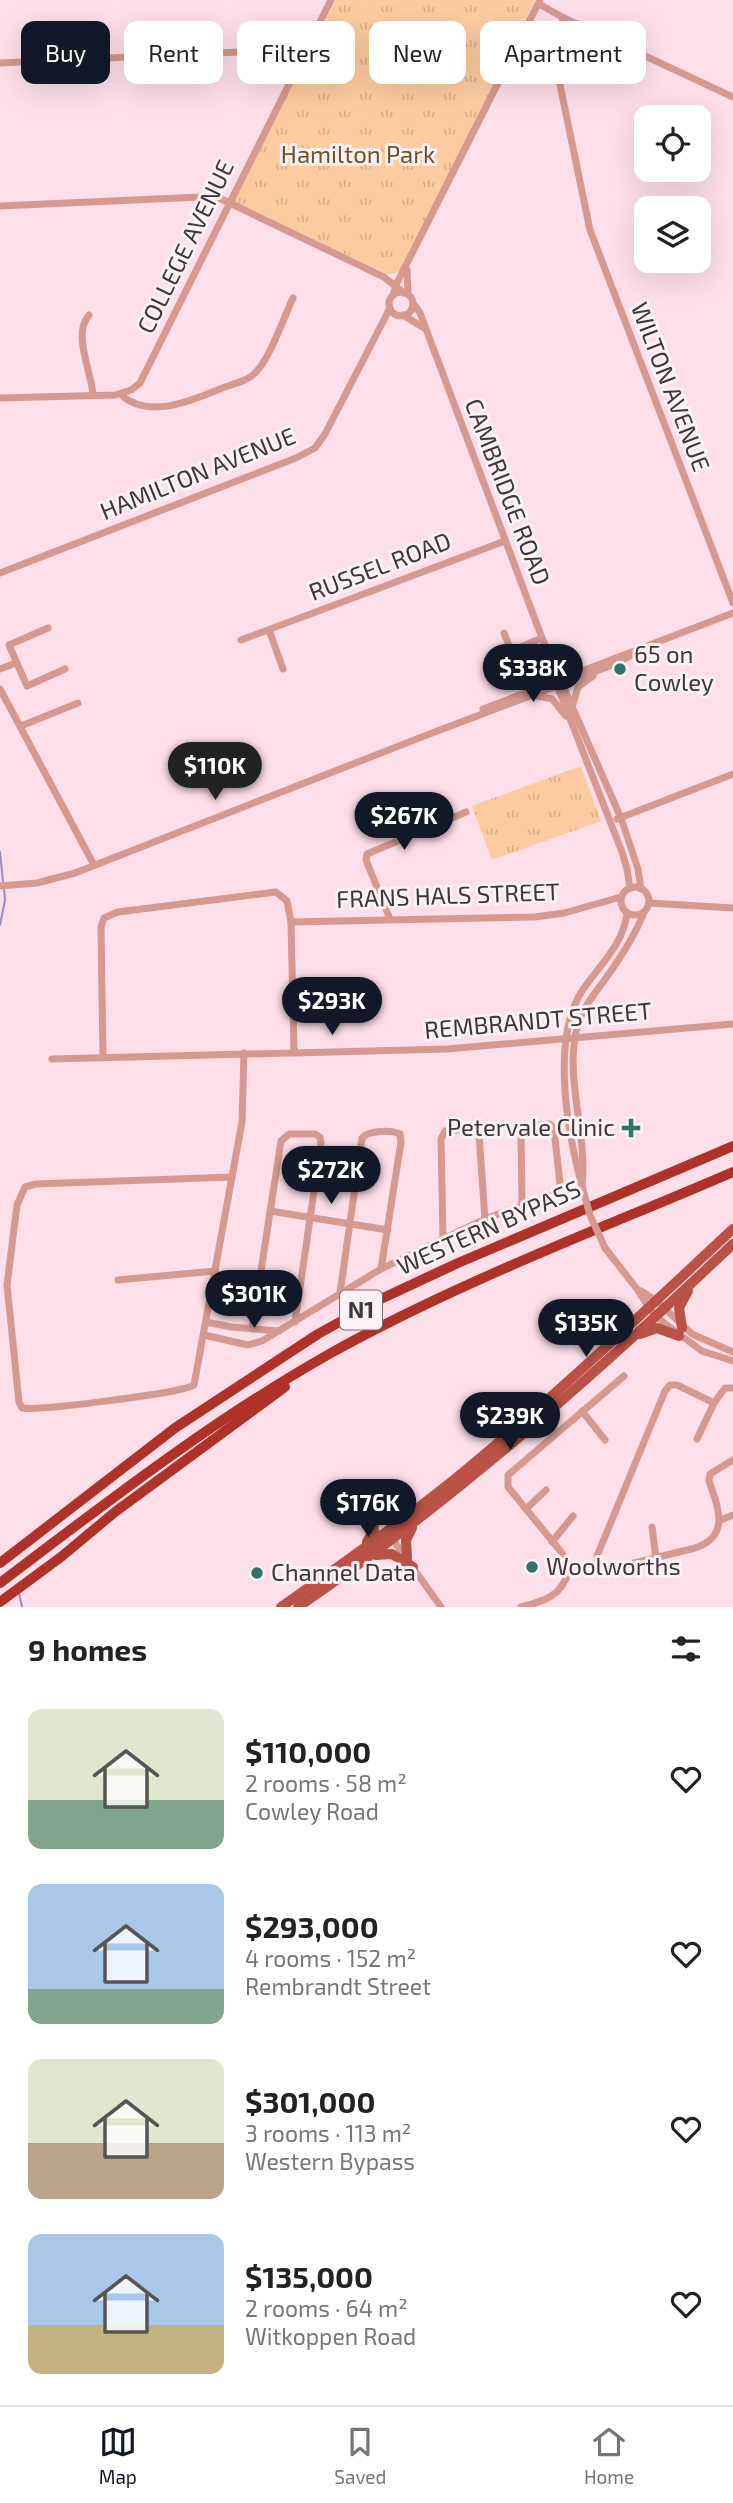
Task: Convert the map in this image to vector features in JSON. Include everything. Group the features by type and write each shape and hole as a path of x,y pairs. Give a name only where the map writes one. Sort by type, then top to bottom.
{"highway":[{"name":"WESTERN BYPASS","path":"0,1563 25,1540 72,1508 175,1428 318,1334 383,1298 482,1252 733,1146"},
{"name":"WESTERN BYPASS","path":"0,1583 194,1438 316,1363 444,1296 733,1172"},
{"path":"0,1602 61,1557 115,1512 316,1363"},
{"path":"0,1555 25,1540"}],"main road":[{"path":"410,1562 407,1536 422,1518 536,1424 631,1339 656,1308 733,1229"},
{"path":"298,1607 362,1563 424,1503 733,1244"},
{"path":"631,1339 649,1329 680,1332 680,1303 712,1264"},
{"path":"352,1557 372,1534 374,1528 371,1509 393,1518 424,1503"},
{"path":"281,1607 352,1557 422,1518"},
{"path":"362,1563 388,1553 410,1562"}],"street":[{"name":"COLLEGE AVENUE","path":"320,21 331,0"},
{"path":"425,328 390,308 392,297 540,2 564,19 733,97"},
{"name":"WILTON AVENUE","path":"564,19 555,38 553,51 590,230 733,603"},
{"path":"0,62 237,52"},
{"name":"COLLEGE AVENUE","path":"120,394 131,390 143,378 289,84"},
{"path":"0,206 201,197 229,201 381,275 406,293 413,303 409,312 383,323"},
{"path":"381,275 392,277 405,269"},
{"path":"405,269 406,293"},
{"path":"381,275 392,297"},
{"path":"392,297 406,293"},
{"path":"0,398 120,394 130,403 141,407 177,405 250,377 264,361 293,298"},
{"name":"CAMBRIDGE ROAD","path":"413,303 420,313 555,668 569,719 627,869 630,888"},
{"name":"HAMILTON AVENUE","path":"0,573 296,458 315,448 325,434 390,308"},
{"path":"89,315 83,324 83,354 92,376 93,396"},
{"name":"RUSSEL ROAD","path":"241,640 505,541"},
{"path":"0,886 37,883 94,865 528,697 733,612"},
{"path":"48,628 9,645 16,663 27,687 65,669"},
{"path":"269,630 283,669"},
{"path":"504,633 516,663"},
{"path":"512,651 542,638"},
{"path":"573,707 578,687 653,644"},
{"path":"0,669 16,663"},
{"path":"448,727 456,720 615,664"},
{"name":"CAMBRIDGE ROAD","path":"560,682 621,818 638,869 641,888"},
{"path":"0,689 94,865"},
{"path":"528,697 548,697 569,719"},
{"path":"21,726 78,703"},
{"path":"610,821 733,774"},
{"path":"390,919 366,860 367,854 466,812"},
{"path":"582,1188 574,1066 575,1038 582,1015 630,942 649,903 648,895 641,888 630,888 621,900 627,913 619,939 575,1004 564,1039 570,1122 578,1178 590,1215 605,1248 637,1289 702,1351 733,1361"},
{"path":"103,1057 101,927 108,915 276,892 284,897 291,922 294,1051"},
{"name":"FRANS HALS STREET","path":"291,922 535,917 564,913 605,901 621,900"},
{"path":"649,903 733,908"},
{"path":"627,913 636,915 644,912"},
{"name":"REMBRANDT STREET","path":"52,1059 447,1049 733,1024"},
{"path":"232,1177 36,1184 25,1187 17,1205 7,1284 19,1402 22,1408 187,1389 195,1382 242,1122 244,1054"},
{"path":"204,1335 248,1345 262,1341 382,1269 485,1219 522,1206 553,1195 560,1187 554,1129 550,1124 527,1126 520,1133 522,1206"},
{"path":"443,1239 441,1139 445,1131 471,1129 479,1134 485,1219"},
{"path":"340,1293 362,1138 370,1133 396,1132 400,1135 401,1142 382,1269"},
{"path":"252,1329 282,1138 289,1134 315,1134 320,1137 321,1143 295,1322"},
{"path":"270,1211 388,1230"},
{"path":"118,1280 215,1271"},
{"path":"206,1321 231,1327 280,1331"},
{"path":"680,1332 733,1352"},
{"path":"521,1607 548,1600 555,1595 565,1583 569,1570 552,1542 508,1487 508,1475 624,1376"},
{"path":"714,1403 677,1385 670,1385 665,1391 596,1560 601,1567 610,1569 707,1543 715,1534 720,1520 709,1477 713,1471 733,1460"},
{"path":"697,1439 714,1403 725,1388 733,1388"},
{"path":"582,1410 605,1440"},
{"path":"526,1509 546,1490"},
{"path":"720,1520 733,1515"},
{"path":"552,1542 573,1516"},
{"path":"652,1527 656,1558"},
{"path":"389,1535 441,1607"}],"green space":[{"name":"Hamilton Park","path":"336,0 535,0 525,21 480,21 480,84 494,84 404,267 394,274 388,274 231,202 292,84 355,84 355,21 325,21"},
{"path":"581,766 601,821 492,860 472,806"}],"waterway":[{"path":"0,852 3,882"},
{"path":"0,925 5,900 4,888"},
{"path":"19,1593 22,1607"}],"place":[{"name":"65 on Cowley","path":"620,669"},
{"name":"Petervale Clinic","path":"631,1128"},
{"name":"Woolworths","path":"532,1567"},
{"name":"Channel Data","path":"257,1573"}]}
